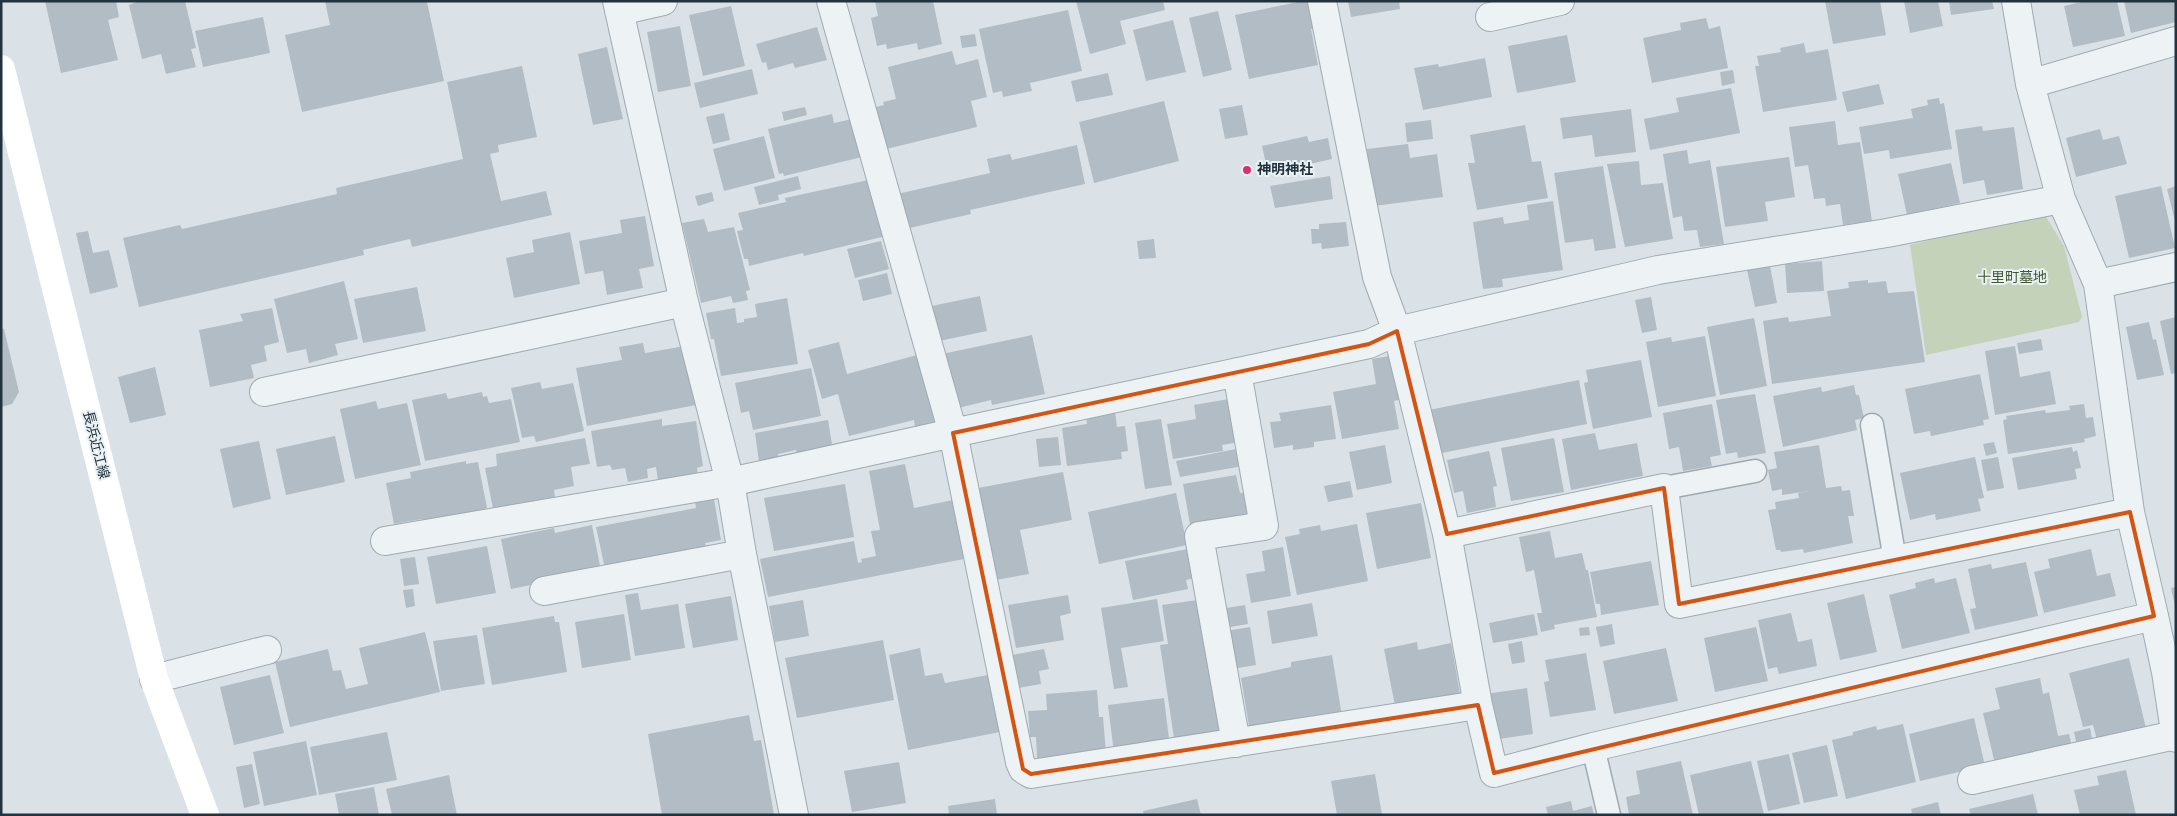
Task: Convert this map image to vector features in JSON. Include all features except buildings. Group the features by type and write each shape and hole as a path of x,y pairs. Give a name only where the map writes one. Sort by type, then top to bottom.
{"main road":[{"name":"長浜近江線","path":"1,70 154,679 205,815"}],"street":[{"path":"664,1 618,6 684,302 730,482 742,554 794,815"},
{"path":"831,1 953,433 1023,769 1031,774 1478,705"},
{"path":"1322,1 1377,277 1397,331 1447,534 1478,705 1494,773 1593,747 2154,616"},
{"path":"1490,16 1560,1"},
{"path":"1972,780 2175,736 2171,671 2154,616 2130,512 2098,284 2061,199 2030,84 2016,1"},
{"path":"2030,84 2176,41"},
{"path":"385,541 730,482 1369,344 1397,331 1658,270 1887,233 2061,199"},
{"path":"2098,284 2176,267"},
{"path":"264,392 684,302"},
{"path":"1236,743 1199,536 1264,526 1237,372"},
{"path":"1447,534 1664,488 1679,604 2130,512"},
{"path":"544,591 742,554"},
{"path":"154,679 266,650"}],"lane":[{"path":"1872,425 1895,560"},
{"path":"1664,488 1755,471"},
{"path":"1593,747 1609,815"}],"highlighted area":[{"path":"1397,331 1447,534 1664,488 1679,604 2130,512 2154,616 1494,773 1478,705 1031,774 1023,769 953,433 1369,344"}],"green space":[{"name":"十里町墓地","path":"2043,212 2064,246 2082,317 2079,322 1926,355 1910,245"}],"place":[{"name":"神明神社","path":"1247,170"}]}
